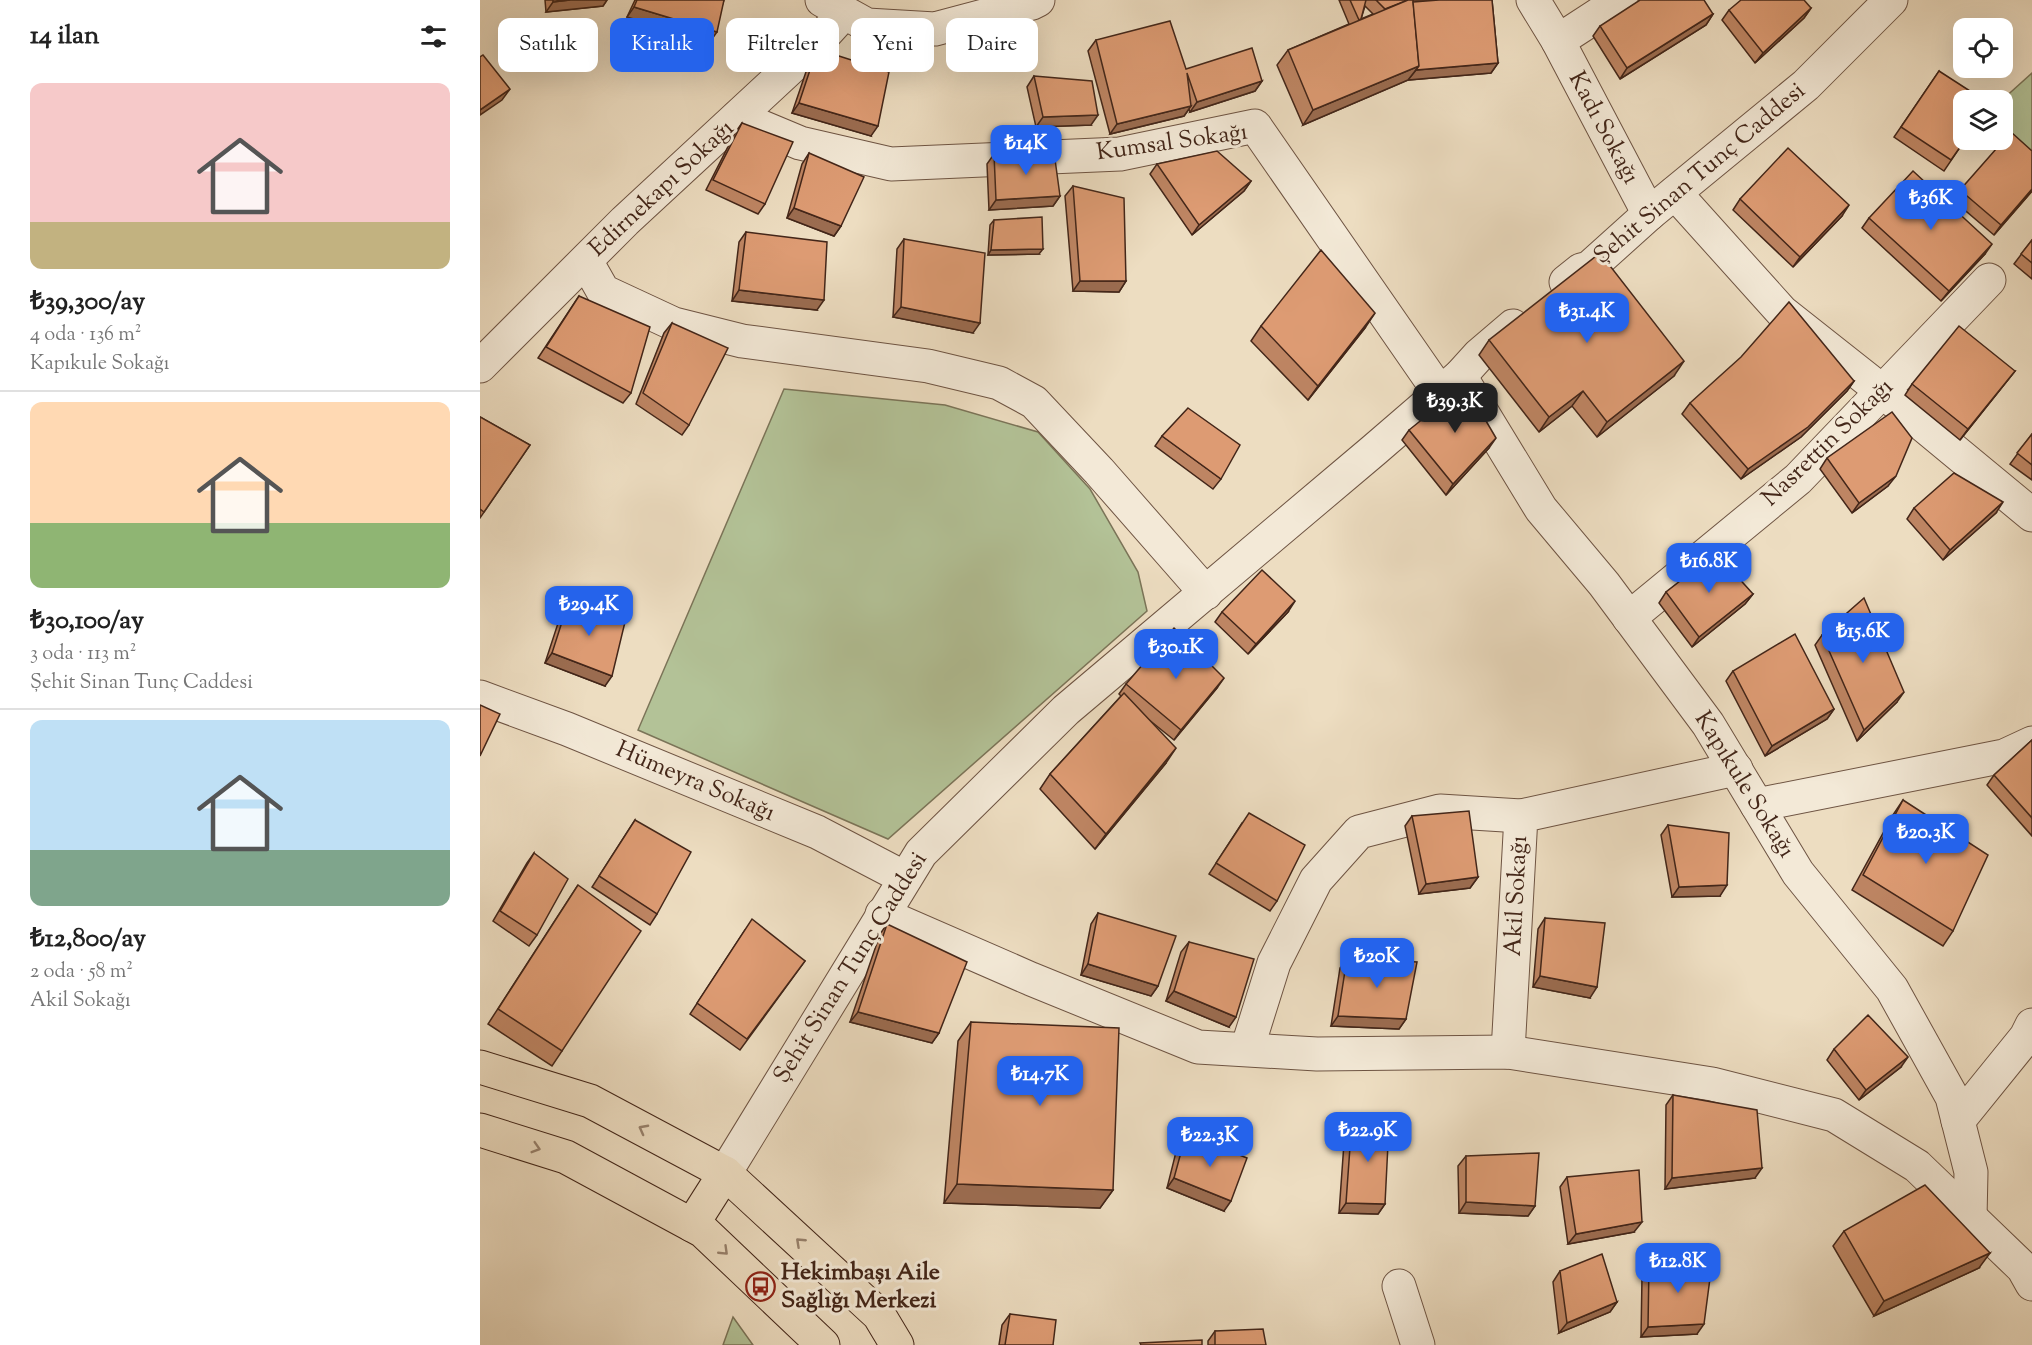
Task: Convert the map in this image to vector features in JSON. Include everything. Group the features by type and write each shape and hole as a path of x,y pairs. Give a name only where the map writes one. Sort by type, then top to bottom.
{"main road":[{"path":"480,1067 590,1101 725,1173 879,1315 897,1345"},
{"path":"480,1130 566,1157 692,1225 703,1232 823,1345"},
{"path":"692,1225 725,1173"}],"street":[{"name":"Edirnekapı Sokağı","path":"480,366 586,261 813,48 833,6 867,25 935,29 1038,0"},
{"name":"Kadı Sokağı","path":"1533,0 1558,41 1649,214"},
{"path":"1558,41 1621,0"},
{"name":"Şehit Sinan Tunç Caddesi","path":"725,1173 921,853 1066,710 1450,384 1479,355 1581,270 1589,268 1649,214 1806,85 1891,0"},
{"name":"Kumsal Sokağı","path":"738,117 800,142 891,164 1120,154 1255,126 1450,384"},
{"path":"1675,193 1782,312 2032,515"},
{"path":"586,261 603,291 674,324 742,341 928,366 999,383 1034,402 1099,471 1206,592"},
{"name":"Nasrettin Sokağı","path":"1629,618 1798,479 1989,280"},
{"name":"Kapıkule Sokağı","path":"1450,384 1541,509 1604,584 1708,724 1798,873 1892,989 1952,1097 1971,1172 1970,1218"},
{"name":"Hümeyra Sokağı","path":"480,697 567,729 817,832 905,878"},
{"path":"1757,805 2004,756 2032,743"},
{"name":"Akil Sokağı","path":"1508,1052 1521,816 1736,769"},
{"path":"1247,1049 1274,963 1316,880 1359,832 1440,811 1521,816"},
{"path":"882,914 1031,979 1197,1047 1317,1054 1508,1052 1712,1084 1833,1115 1917,1166 2023,1268 2032,1284"},
{"path":"1958,1121 2026,1036 2032,1025"},
{"path":"1399,1286 1418,1345"}],"green space":[{"path":"2032,73 2032,187 2000,150 2013,150 2013,90"},
{"path":"784,389 945,405 1038,432 1090,489 1138,572 1147,611 888,839 638,730"},
{"path":"733,1317 753,1345 723,1345"}],"building":[{"path":"637,0 724,0 717,32 714,31 714,18 671,18 634,7"},
{"path":"1350,0 1366,0 1361,19 1359,20"},
{"path":"1376,0 1408,0 1385,9"},
{"path":"1408,0 1413,0 1419,66 1313,110 1288,50"},
{"path":"1492,0 1498,63 1416,70 1419,66 1413,2"},
{"path":"1640,0 1704,0 1713,14 1627,68 1600,26"},
{"path":"1741,0 1804,0 1811,8 1763,53 1729,10"},
{"path":"1170,21 1186,69 1252,48 1262,81 1197,102 1187,73 1191,106 1117,124 1096,40"},
{"path":"483,55 510,89 480,110 480,57"},
{"path":"839,56 851,60 851,72 889,72 878,126 799,103 809,72 839,72"},
{"path":"1939,71 1968,90 1953,90 1953,150 1958,150 1951,160 1901,127"},
{"path":"1034,76 1092,81 1098,115 1043,117"},
{"path":"742,123 793,142 765,204 713,180"},
{"path":"2013,134 2032,151 2032,189 2001,225 1960,190 1995,150 2013,150"},
{"path":"1788,148 1849,205 1800,257 1740,199"},
{"path":"1217,151 1251,181 1199,225 1157,164"},
{"path":"1054,152 1060,196 996,200 994,154"},
{"path":"809,153 864,177 841,226 794,208"},
{"path":"1913,171 1992,244 1949,291 1869,218"},
{"path":"1073,186 1124,198 1126,281 1080,281"},
{"path":"1042,217 1043,249 991,250 994,220"},
{"path":"746,232 827,242 824,300 739,290"},
{"path":"904,239 985,253 980,323 901,307"},
{"path":"2032,240 2032,263 2021,254"},
{"path":"1321,250 1375,313 1318,386 1261,326"},
{"path":"1600,253 1684,361 1607,422 1583,391 1549,417 1489,340"},
{"path":"579,296 650,327 631,393 546,347"},
{"path":"1789,302 1854,381 1808,427 1748,469 1690,403 1741,357"},
{"path":"672,323 728,348 689,425 643,393"},
{"path":"1959,326 2015,371 1968,429 1912,384"},
{"path":"1465,385 1496,438 1453,484 1409,430"},
{"path":"1188,408 1240,445 1221,479 1162,436"},
{"path":"1892,412 1912,438 1896,476 1859,503 1827,458"},
{"path":"480,417 530,445 484,512 480,509"},
{"path":"2032,434 2032,465 2017,453"},
{"path":"1954,473 2003,502 1950,550 1914,508"},
{"path":"1716,553 1753,594 1699,637 1666,592"},
{"path":"1262,570 1295,601 1256,644 1222,612"},
{"path":"570,597 625,622 612,676 552,653"},
{"path":"1864,598 1904,692 1864,730 1822,635"},
{"path":"1174,628 1224,678 1181,730 1126,684"},
{"path":"1795,634 1834,709 1772,746 1733,671"},
{"path":"1124,693 1176,748 1106,834 1050,774"},
{"path":"480,705 500,714 480,756"},
{"path":"2032,740 2032,818 1994,775"},
{"path":"1903,800 1988,855 1953,931 1863,875"},
{"path":"1469,811 1478,877 1426,884 1412,816"},
{"path":"1249,813 1305,845 1277,901 1216,863"},
{"path":"635,820 691,852 657,914 599,876"},
{"path":"1668,825 1729,833 1727,885 1679,887"},
{"path":"534,853 568,879 537,935 500,911"},
{"path":"578,885 641,931 562,1051 498,1009"},
{"path":"1098,913 1176,936 1158,986 1088,964"},
{"path":"1545,918 1605,923 1597,987 1540,976"},
{"path":"752,919 805,961 747,1039 697,1003"},
{"path":"887,924 967,962 939,1033 858,1012"},
{"path":"1189,942 1254,959 1236,1017 1174,991"},
{"path":"1347,958 1417,962 1406,1019 1338,1016"},
{"path":"1868,1015 1908,1057 1866,1090 1834,1049"},
{"path":"971,1022 1119,1028 1113,1190 957,1184"},
{"path":"1673,1095 1757,1110 1762,1168 1672,1178"},
{"path":"1352,1119 1389,1124 1385,1204 1346,1203"},
{"path":"1186,1134 1247,1158 1231,1201 1174,1178"},
{"path":"1539,1153 1535,1206 1466,1202 1466,1156"},
{"path":"1639,1170 1642,1222 1576,1234 1567,1177"},
{"path":"1925,1185 1990,1253 1884,1301 1844,1231"},
{"path":"1602,1254 1617,1302 1567,1323 1560,1271"},
{"path":"1712,1263 1704,1324 1648,1327 1649,1266"},
{"path":"1010,1314 1056,1320 1053,1345 1005,1345"},
{"path":"1263,1329 1266,1345 1215,1345 1215,1331"},
{"path":"1202,1340 1202,1345 1141,1345 1140,1343"}],"place":[{"name":"Hekimbaşı Aile Sağlığı Merkezi","path":"760,1287"}]}
